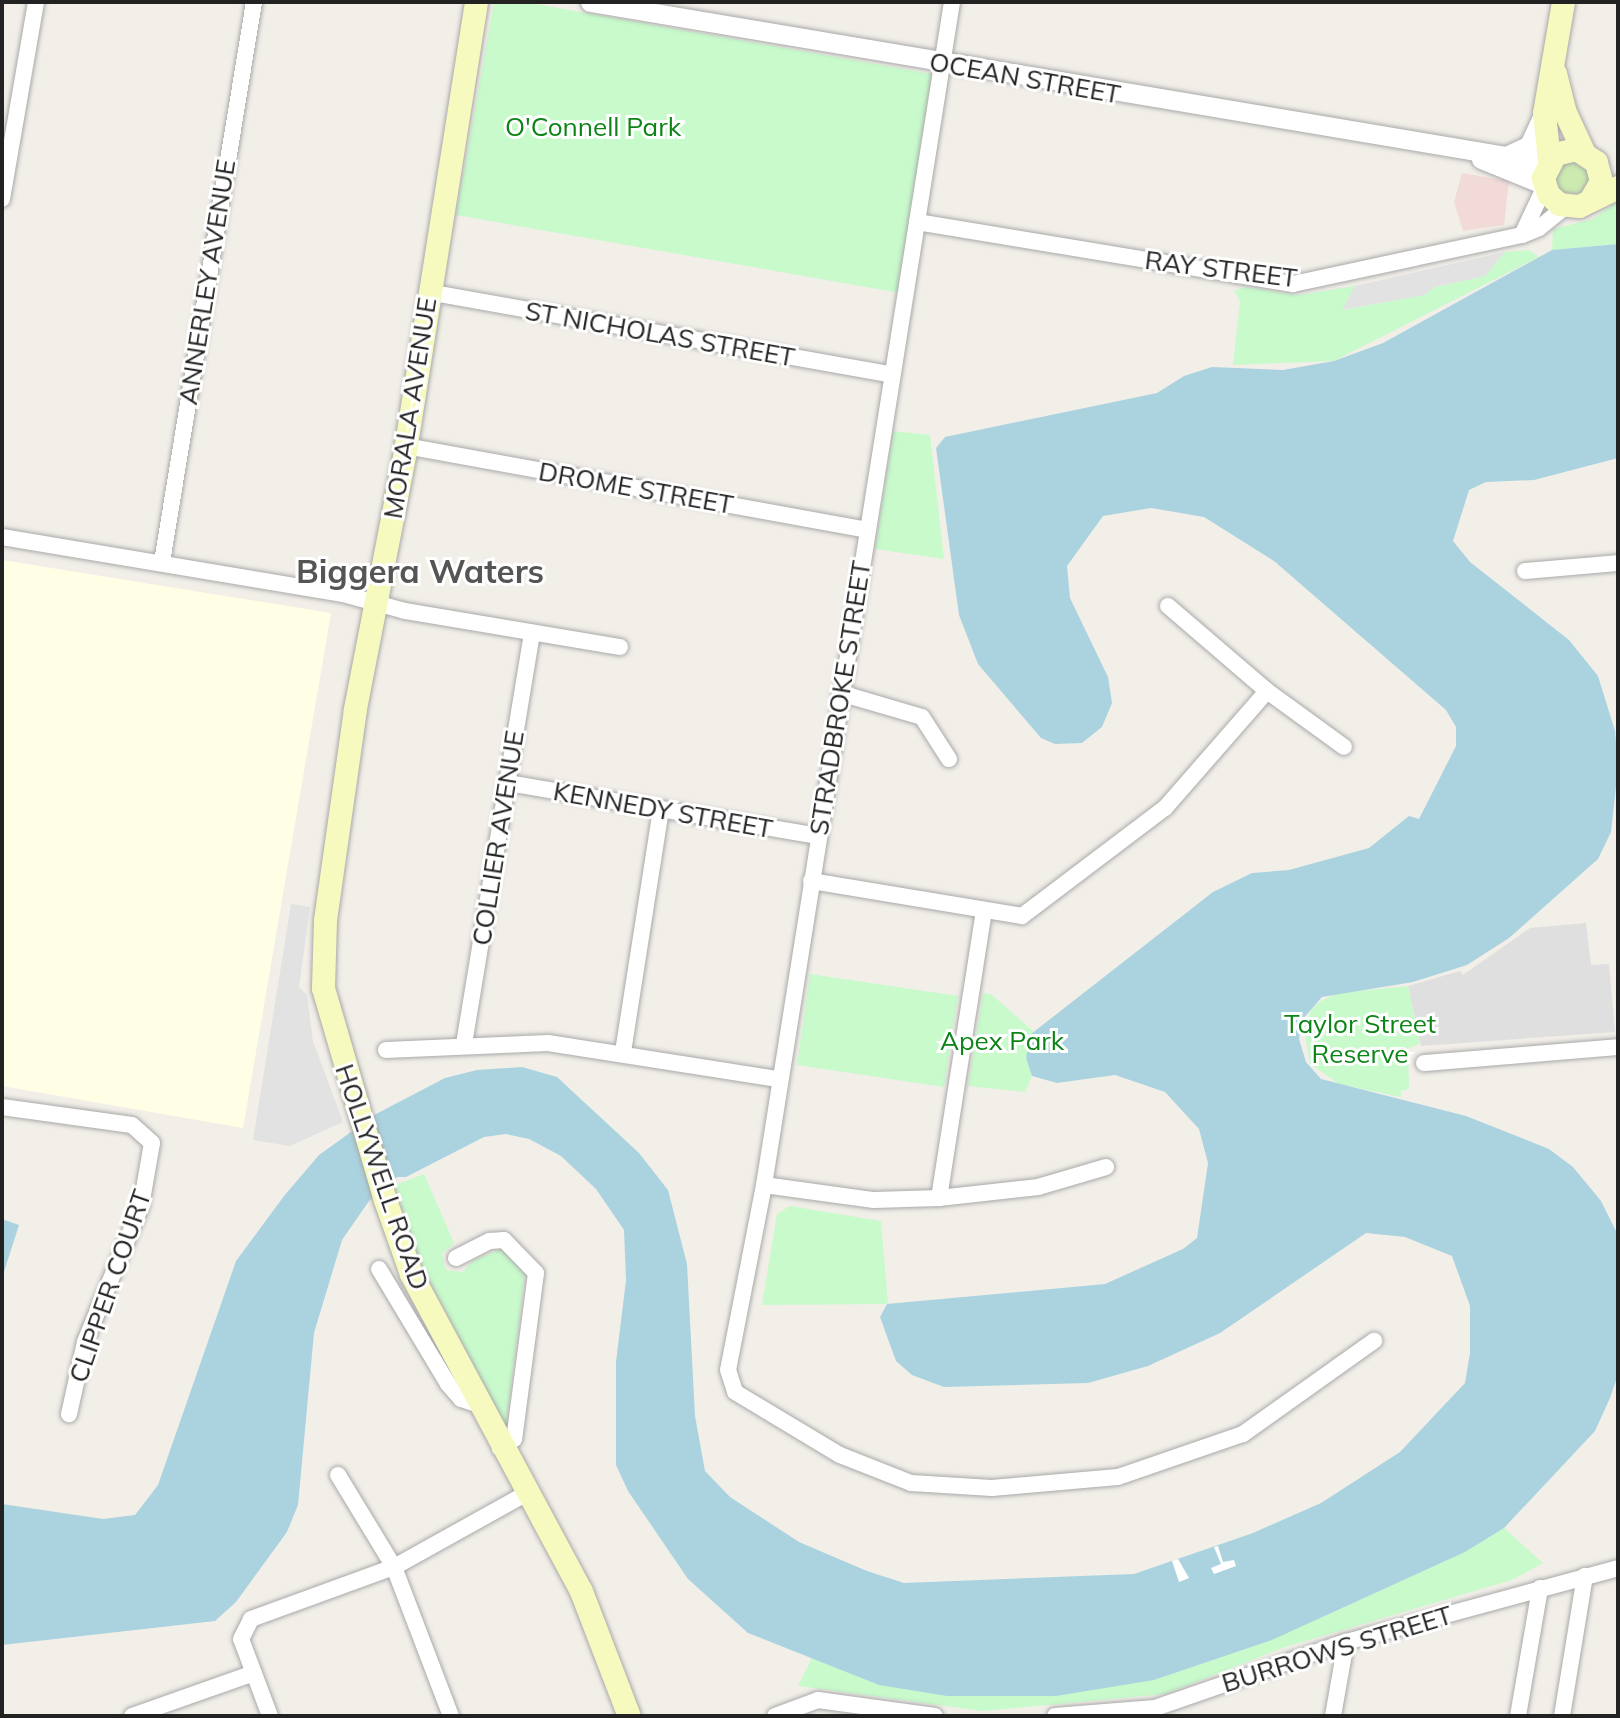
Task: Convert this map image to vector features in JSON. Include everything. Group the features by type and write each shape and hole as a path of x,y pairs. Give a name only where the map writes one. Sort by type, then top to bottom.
{"main road":[{"name":"MORALA AVENUE","path":"330,1021 323,988 324,929 375,602 406,446 428,292 476,2"},
{"path":"1563,2 1544,113 1546,174 1553,200 1566,206 1590,200 1618,187"},
{"path":"1554,62 1564,110 1601,181 1590,200"},
{"path":"1546,174 1562,151 1590,157 1618,170"},
{"name":"HOLLYWELL ROAD","path":"330,1021 385,1200 411,1274 500,1448 586,1604 629,1716"}],"street":[{"path":"2,199 36,2"},
{"name":"ANNERLEY AVENUE","path":"162,562 254,2"},
{"name":"OCEAN STREET","path":"590,2 942,65 1461,152 1546,174"},
{"name":"STRADBROKE STREET","path":"953,2 840,693 764,1185 728,1370 736,1392 840,1455 911,1483 992,1488 1118,1477 1243,1434 1374,1341"},
{"path":"1508,155 1529,145 1544,113"},
{"name":"OCEAN STREET","path":"1461,152 1508,155 1546,174"},
{"path":"1522,235 1546,174"},
{"name":"RAY STREET","path":"918,222 1293,284 1522,235 1539,228 1566,206"},
{"name":"ST NICHOLAS STREET","path":"428,292 892,375"},
{"name":"DROME STREET","path":"406,446 867,530"},
{"path":"2,537 162,562 620,648"},
{"path":"1525,571 1618,563"},
{"path":"1168,606 1267,691 1344,747"},
{"name":"COLLIER AVENUE","path":"464,1044 532,633"},
{"path":"811,881 1022,916 1164,808 1267,691"},
{"path":"840,693 922,717 949,759"},
{"name":"KENNEDY STREET","path":"508,783 818,836"},
{"path":"623,1052 661,809"},
{"path":"939,1198 984,910"},
{"path":"386,1050 464,1044 548,1043 623,1052 779,1079"},
{"path":"1424,1063 1618,1047"},
{"name":"CLIPPER COURT","path":"2,1107 132,1125 152,1143 141,1206 85,1342 69,1414"},
{"path":"764,1185 874,1200 939,1198 1038,1187 1106,1167"},
{"path":"456,1258 490,1241 504,1240 536,1273 514,1438 500,1448"},
{"name":"HOLLYWELL ROAD","path":"379,1269 448,1384 461,1399 479,1405"},
{"path":"338,1475 394,1567 451,1716"},
{"path":"270,1716 241,1639 251,1619 394,1567 527,1493"},
{"name":"BURROWS STREET","path":"1055,1716 1155,1712 1346,1642 1618,1568"},
{"path":"1562,1716 1585,1576"},
{"path":"1518,1716 1540,1588"},
{"path":"1333,1716 1346,1642"},
{"path":"132,1716 254,1673"},
{"path":"775,1716 818,1700 935,1716"}],"shaded area":[{"path":"1462,173 1509,181 1504,225 1463,231 1454,202"},
{"path":"1505,252 1485,276 1435,287 1424,295 1342,310 1355,286"},
{"path":"2,560 331,613 243,1128 2,1086"},
{"path":"291,904 310,907 299,987 307,995 313,1041 343,1122 290,1146 253,1140"},
{"path":"1586,923 1591,965 1609,964 1615,1032 1421,1046 1408,986 1460,971 1463,975 1530,928"}],"green space":[{"name":"O'Connell Park","path":"494,2 524,2 938,75 900,293 456,215"},
{"path":"1572,160 1584,165 1589,177 1584,189 1572,194 1560,189 1555,177 1560,165"},
{"path":"1618,201 1618,244 1552,250 1553,229 1593,219"},
{"path":"1529,250 1539,257 1334,361 1233,365 1240,301 1234,291 1245,287 1298,295 1355,286 1343,310 1423,295 1435,287 1485,276 1505,252"},
{"path":"893,431 930,435 944,559 875,549"},
{"path":"810,974 958,996 944,1087 797,1065"},
{"name":"Taylor Street Reserve","path":"1408,986 1420,1044 1408,1048 1409,1089 1401,1091 1401,1097 1339,1084 1310,1064 1304,1027 1311,1010 1321,1001 1338,993"},
{"name":"Apex Park","path":"983,993 991,994 1034,1032 1026,1058 1032,1076 1025,1092 968,1086"},
{"path":"424,1174 454,1243 442,1254 446,1270 463,1272 472,1261 501,1249 525,1273 506,1427 418,1259 395,1185"},
{"path":"790,1206 881,1221 888,1304 762,1305 777,1214"},
{"path":"1504,1528 1543,1563 1512,1580 1285,1647 1165,1694 983,1711 798,1686 812,1658 879,1685 1154,1680 1272,1640 1465,1552"}],"water":[{"path":"1618,244 1618,458 1534,480 1486,482 1469,490 1453,541 1470,562 1569,640 1598,676 1615,731 1618,768 1611,832 1598,859 1509,938 1467,965 1413,982 1322,997 1302,1020 1299,1039 1306,1062 1321,1079 1466,1116 1549,1149 1573,1167 1601,1201 1616,1231 1618,1375 1610,1398 1595,1431 1504,1528 1465,1552 1272,1640 1154,1680 1056,1696 947,1696 879,1685 748,1633 688,1579 628,1491 616,1465 616,1362 626,1280 624,1230 596,1189 561,1156 529,1139 506,1134 484,1137 406,1177 397,1177 369,1201 342,1240 314,1333 298,1505 287,1532 236,1602 215,1621 2,1645 2,1504 103,1519 135,1515 158,1485 236,1261 284,1196 319,1155 376,1114 445,1078 477,1070 522,1067 557,1077 639,1153 668,1190 687,1264 695,1416 705,1471 730,1497 799,1542 867,1571 904,1583 1134,1574 1253,1533 1321,1503 1400,1452 1465,1383 1470,1353 1470,1306 1452,1256 1405,1237 1366,1233 1220,1333 1148,1366 1088,1383 944,1387 912,1375 896,1361 880,1317 887,1304 1105,1284 1183,1249 1197,1238 1208,1163 1199,1129 1165,1092 1115,1075 1057,1083 1032,1076 1026,1058 1031,1034 1213,892 1252,873 1289,870 1369,848 1409,816 1419,819 1456,746 1456,727 1446,710 1274,561 1204,517 1151,508 1103,516 1067,566 1070,598 1108,677 1112,703 1102,727 1082,743 1055,744 1041,738 978,664 959,615 936,448 945,437 1157,393 1184,376 1212,367 1283,370 1334,361 1383,343 1552,250"},
{"path":"2,1219 19,1225 2,1278"}],"pier":[{"path":"1218,1546 1223,1562 1234,1560 1236,1566 1214,1574 1211,1568 1221,1564 1214,1547"},
{"path":"1178,1559 1189,1578 1179,1582 1172,1561"}],"district":[{"name":"Biggera Waters","path":"420,571"}]}
